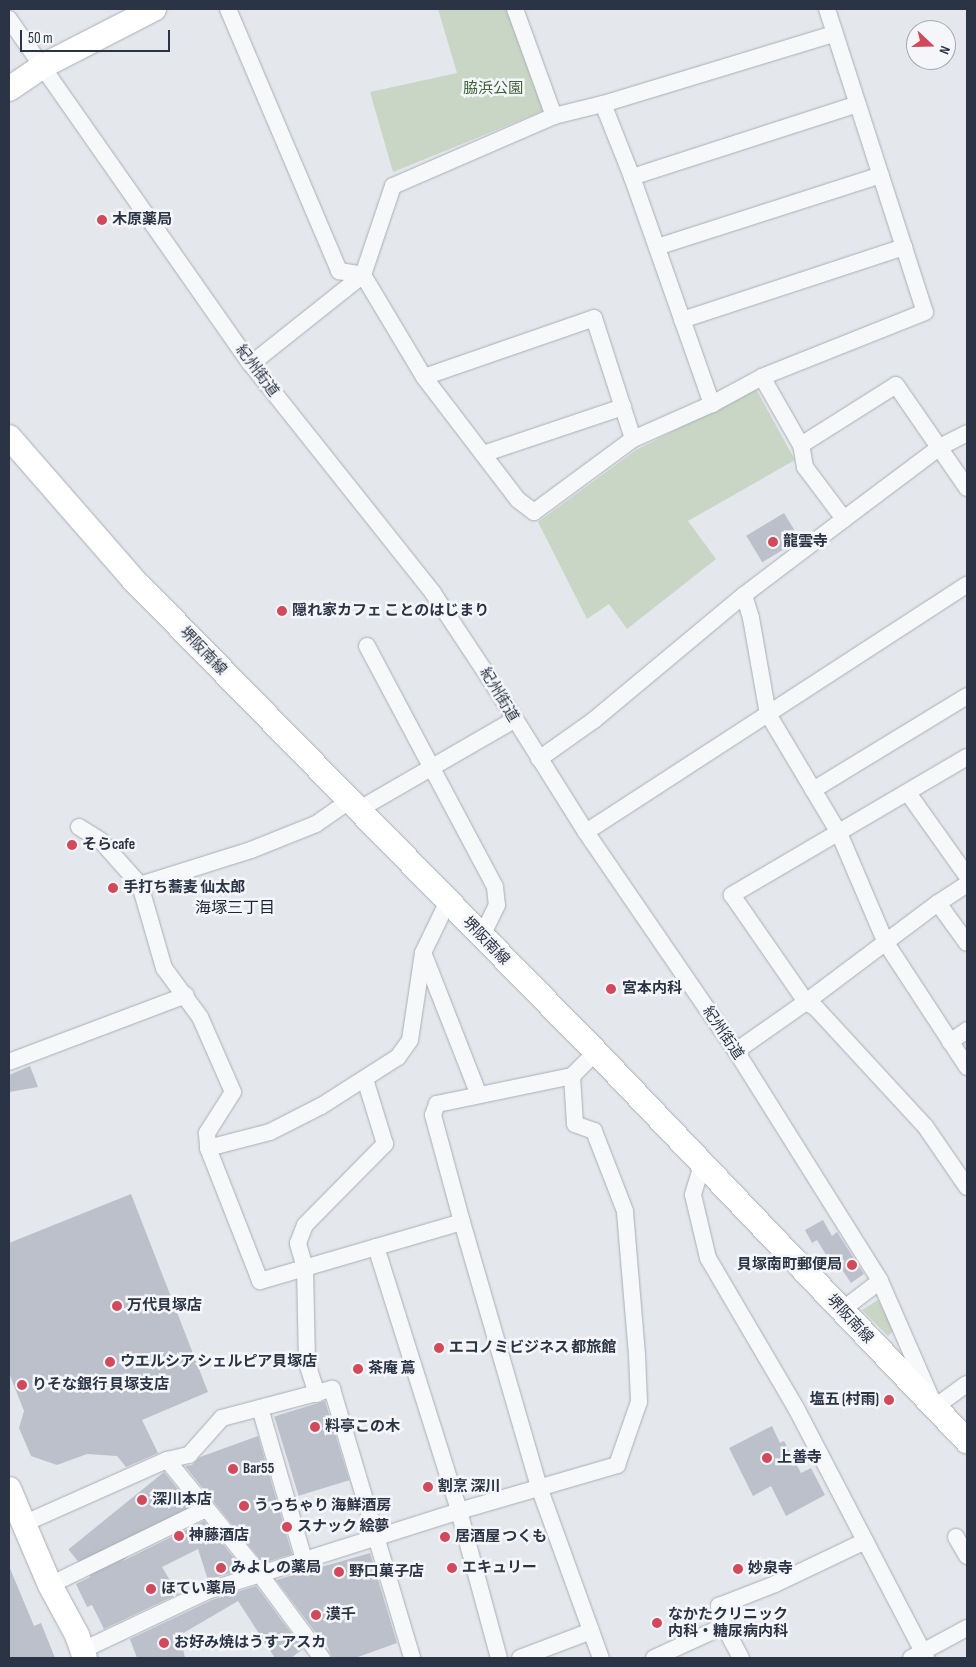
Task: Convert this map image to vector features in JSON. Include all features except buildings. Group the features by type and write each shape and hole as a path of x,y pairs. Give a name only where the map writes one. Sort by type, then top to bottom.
{"main road":[{"path":"9,89 43,66 154,9"},
{"name":"堺阪南線","path":"9,437 131,577 596,1052 967,1441"},
{"path":"9,1489 50,1585 84,1654"}],"street":[{"path":"228,9 339,271 363,275 424,377 518,500 534,512 633,439 712,404 762,377 925,312 827,9"},
{"path":"515,9 554,116"},
{"name":"紀州街道","path":"9,19 251,364 433,593 488,676 586,832 736,1051 880,1281 935,1407"},
{"path":"251,364 363,275 393,186 554,116 603,104 834,34"},
{"path":"603,104 632,177 712,404"},
{"path":"632,177 858,104"},
{"path":"656,247 881,174"},
{"path":"682,320 904,247"},
{"path":"424,377 594,318 633,439"},
{"path":"762,377 801,446 805,467 844,519"},
{"path":"801,446 896,385 940,446 967,488"},
{"path":"483,454 623,407"},
{"path":"539,759 594,720 744,595 940,446 967,432"},
{"path":"586,832 967,585"},
{"path":"744,595 751,618 768,714 839,833 886,943 967,1067"},
{"path":"367,646 496,887 497,905 482,936"},
{"path":"814,790 967,696"},
{"path":"140,884 251,850 316,824 432,768 514,720"},
{"path":"967,757 732,895 806,1002 816,1008 925,1126 967,1187"},
{"path":"908,792 967,876"},
{"path":"80,826 101,841 140,884 164,968 200,1016 233,1092 207,1133 208,1148 260,1281 462,1222"},
{"path":"736,1051 886,943 938,902 967,884"},
{"path":"208,1148 270,1132 321,1106 398,1057 410,1040 423,953 448,901"},
{"path":"938,902 967,943"},
{"path":"423,953 479,1095"},
{"path":"9,1062 186,995"},
{"path":"950,1042 967,1030"},
{"path":"596,1052 572,1076 437,1104 433,1115 539,1487 601,1658"},
{"path":"84,1654 206,1591 376,1536 617,1465 639,1402 638,1355 625,1211 594,1131 575,1124 572,1076"},
{"path":"317,1394 307,1363 305,1268 298,1243 305,1226 385,1144 365,1079"},
{"path":"702,1165 694,1195 708,1258 796,1408 865,1541 920,1656 967,1628"},
{"path":"376,1247 459,1511 499,1658"},
{"path":"842,1310 880,1281"},
{"path":"935,1407 967,1384"},
{"path":"23,1524 166,1460 190,1456 222,1418 332,1389 412,1658"},
{"path":"260,1408 304,1559"},
{"path":"166,1460 259,1573 322,1658"},
{"path":"50,1585 206,1509"},
{"path":"956,1537 967,1556"},
{"path":"741,1658 724,1626 719,1606 775,1584 865,1541"},
{"path":"654,1658 724,1626"},
{"path":"520,1658 592,1631"}],"green space":[{"name":"脇浜公園","path":"438,9 507,9 543,111 393,172 370,92 457,73"},
{"path":"756,389 795,460 688,521 716,559 627,629 609,604 587,619 538,522 636,450"},
{"path":"878,1300 895,1329 888,1336 862,1310"}],"place":[{"name":"木原薬局","path":"102,220"},
{"name":"龍雲寺","path":"773,542"},
{"name":"隠れ家カフェ ことのはじまり","path":"282,611"},
{"name":"そらcafe","path":"72,845"},
{"name":"手打ち蕎麦 仙太郎","path":"113,888"},
{"name":"宮本内科","path":"611,989"},
{"name":"貝塚南町郵便局","path":"852,1265"},
{"name":"万代貝塚店","path":"117,1306"},
{"name":"エコノミビジネス 都旅館","path":"439,1348"},
{"name":"ウエルシア シェルピア貝塚店","path":"110,1362"},
{"name":"茶庵 蔦","path":"358,1369"},
{"name":"りそな銀行 貝塚支店","path":"22,1385"},
{"name":"塩五 (村雨)","path":"889,1400"},
{"name":"料亭この木","path":"315,1427"},
{"name":"上善寺","path":"767,1458"},
{"name":"Bar55","path":"233,1469"},
{"name":"割烹 深川","path":"428,1487"},
{"name":"深川本店","path":"142,1500"},
{"name":"うっちゃり 海鮮酒房","path":"244,1506"},
{"name":"スナック 絵夢","path":"287,1527"},
{"name":"神藤酒店","path":"179,1536"},
{"name":"居酒屋 つくも","path":"445,1537"},
{"name":"みよしの薬局","path":"221,1568"},
{"name":"エキュリー","path":"452,1568"},
{"name":"妙泉寺","path":"738,1569"},
{"name":"野口菓子店","path":"339,1572"},
{"name":"ほてい薬局","path":"151,1589"},
{"name":"漠千","path":"316,1615"},
{"name":"なかたクリニック 内科・糖尿病内科","path":"657,1623"},
{"name":"お好み焼はうす アスカ","path":"164,1643"}],"district":[{"name":"海塚三丁目","path":"235,909"}]}
